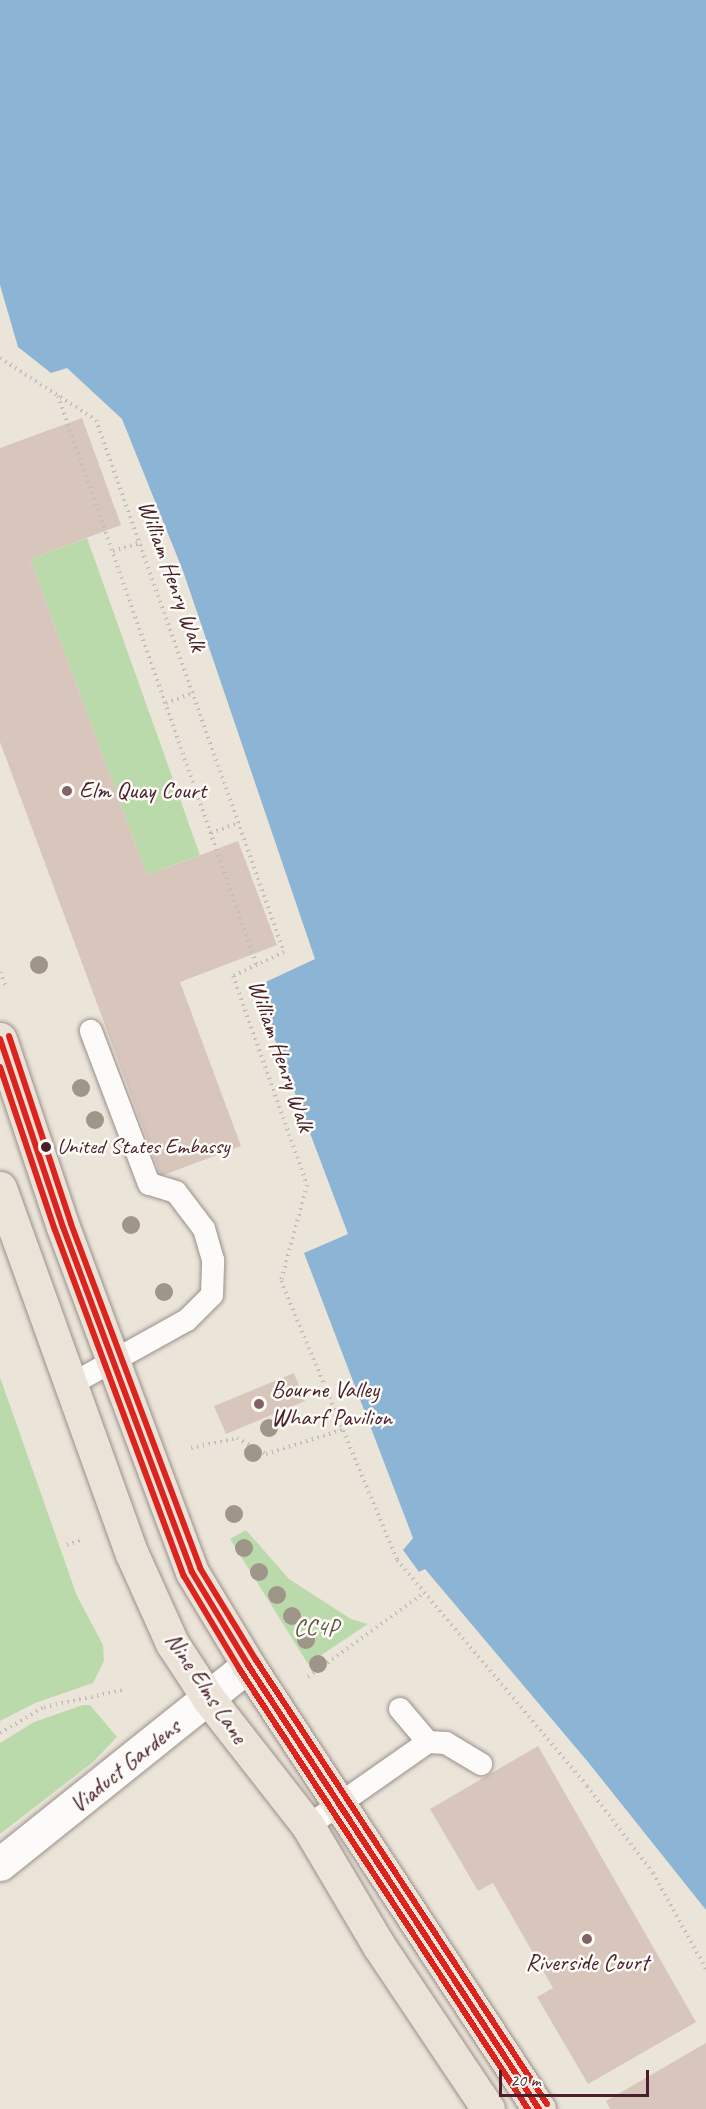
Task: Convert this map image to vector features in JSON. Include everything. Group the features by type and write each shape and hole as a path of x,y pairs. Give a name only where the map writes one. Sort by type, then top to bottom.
{"highway":[{"name":"Nine Elms Lane","path":"0,1039 112,1359 192,1572 248,1665 539,2109"},
{"name":"Nine Elms Lane","path":"0,1188 132,1554 171,1643 208,1698 308,1826 379,1946 488,2109"}],"street":[{"name":"Viaduct Gardens","path":"0,1864 248,1665"}],"lane":[{"path":"70,1385 112,1359 174,1328 204,1306 212,1296 213,1260 204,1229 176,1192 149,1184 91,1031"},
{"path":"400,1709 428,1743"},
{"path":"308,1826 428,1743 446,1743 481,1764"}],"path":[{"name":"William Henry Walk","path":"0,358 96,420 284,952 233,976 307,1185 281,1281 345,1430 397,1560 586,1786 653,1873 706,1970"},
{"path":"57,395 257,966"},
{"path":"113,551 141,542"},
{"path":"166,703 194,693"},
{"path":"211,832 239,823"},
{"path":"0,972 6,987"},
{"path":"190,1449 237,1438 266,1454 345,1430"},
{"path":"67,1545 82,1540"},
{"path":"307,1677 424,1593"},
{"path":"0,1733 44,1707 123,1690"}],"green space":[{"path":"87,538 200,855 147,875 30,559"},
{"path":"0,1377 77,1596 103,1645 104,1661 93,1683 35,1703 0,1721"},
{"name":"CC4P","path":"246,1530 289,1579 351,1619 368,1624 308,1664 230,1539"},
{"path":"83,1705 90,1705 117,1737 93,1762 0,1834 0,1743 34,1722"}],"water":[{"path":"0,0 706,0 706,1910 588,1762 425,1569 419,1572 403,1550 413,1538 304,1253 348,1234 255,987 315,959 183,571 122,419 67,368 51,373 18,347 0,285"}],"building":[{"name":"Elm Quay Court","path":"82,418 121,525 30,559 147,875 238,841 277,945 180,982 241,1146 161,1176 0,742 0,448"},
{"name":"Bourne Valley Wharf Pavilion","path":"294,1373 305,1401 226,1434 214,1406"},
{"name":"Riverside Court","path":"538,1746 696,2022 588,2084 537,1997 553,1988 493,1883 478,1891 430,1809"},
{"path":"706,2043 706,2109 610,2109 606,2101"}],"transit line":[{"path":"9,1036 71,1224 200,1568 256,1660 547,2104"},
{"path":"0,1039 63,1227 192,1572 248,1665 539,2109"},
{"path":"0,1067 55,1230 184,1576 240,1670 528,2109"}],"place":[{"name":"Elm Quay Court","path":"67,791"},
{"name":"United States Embassy","path":"46,1147"},
{"name":"Bourne Valley Wharf Pavilion","path":"259,1404"},
{"name":"Riverside Court","path":"587,1939"}]}
